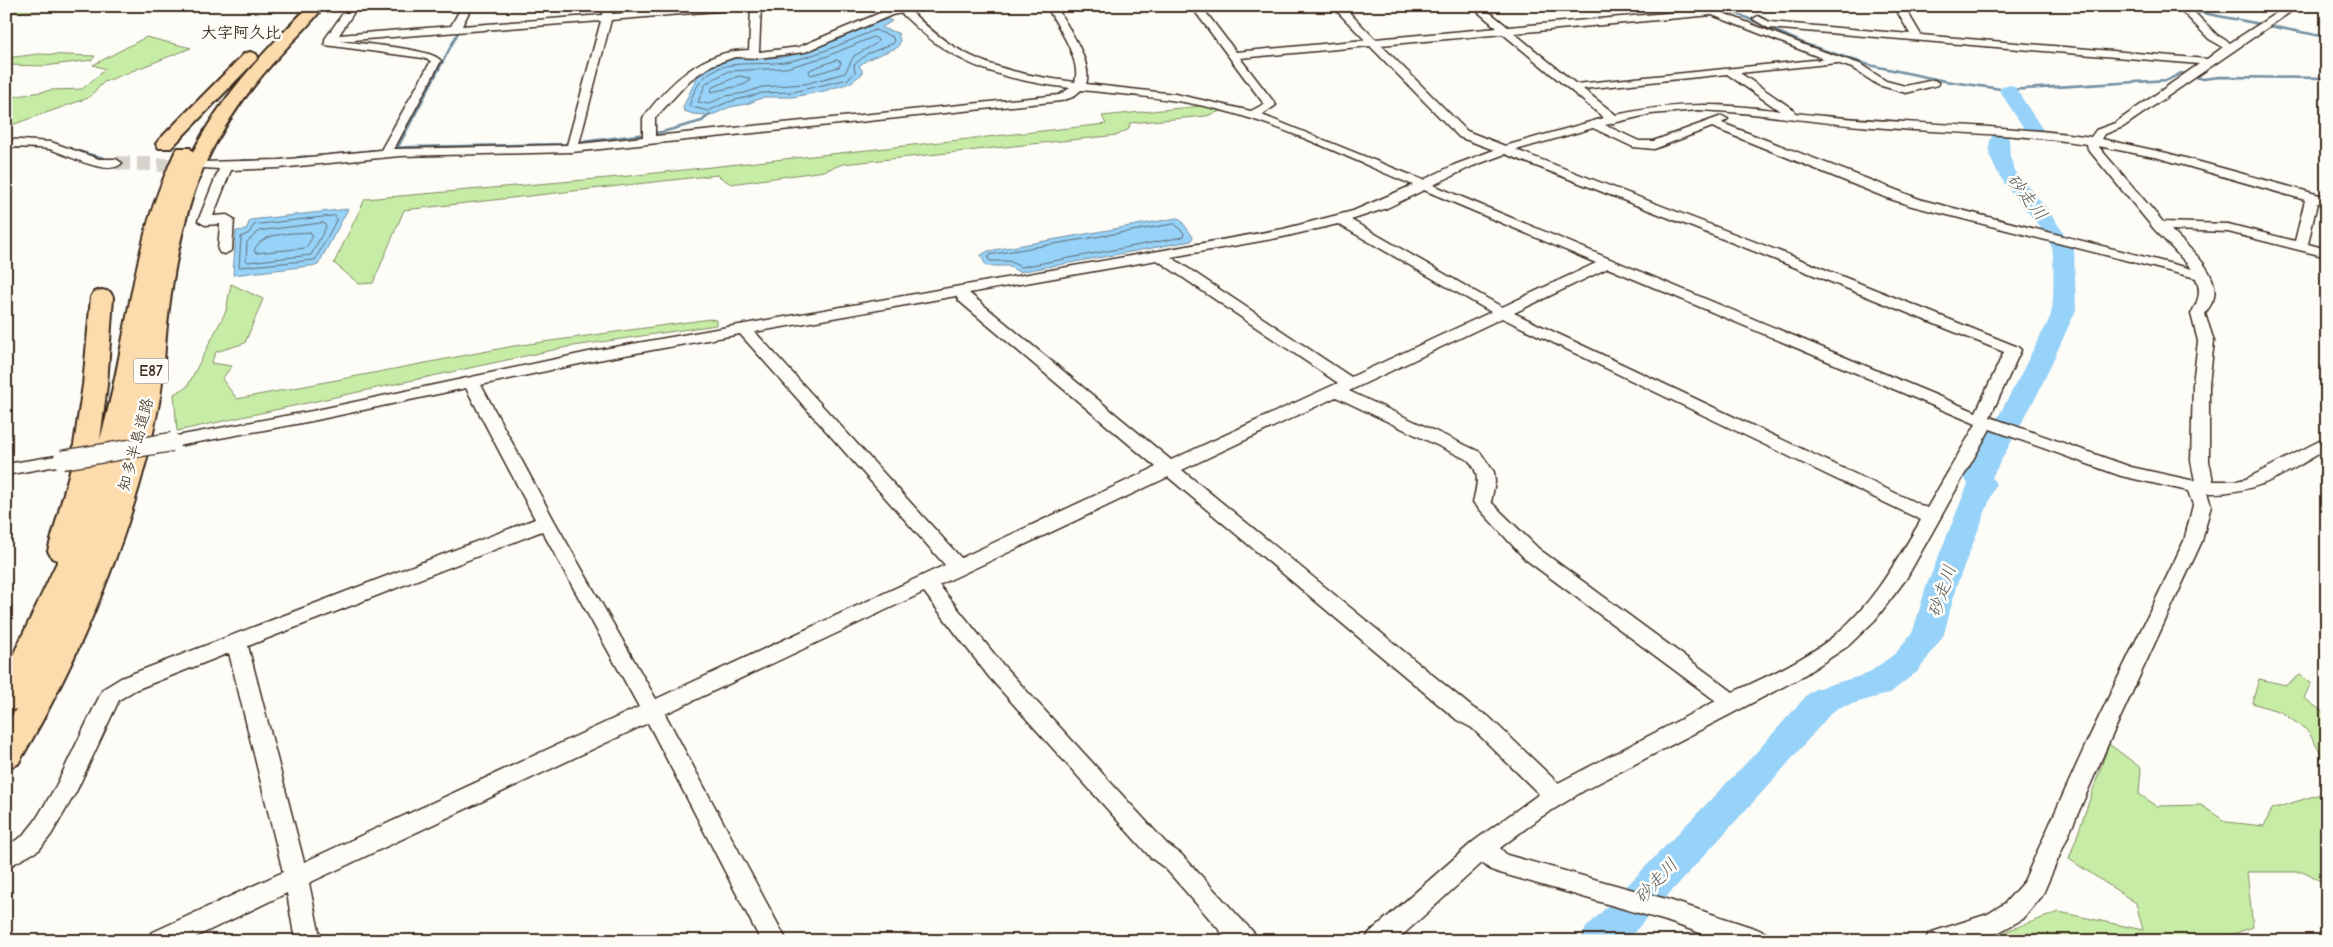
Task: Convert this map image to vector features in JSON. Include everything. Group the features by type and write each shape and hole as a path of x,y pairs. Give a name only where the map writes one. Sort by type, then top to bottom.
{"highway":[{"name":"知多半島道路","path":"6,700 76,554 107,465 124,394 151,246 168,187 183,153 200,125 237,76 305,6"},
{"name":"知多半島道路","path":"6,755 68,636 98,569 114,522 132,461 149,391 157,317 172,240 189,183 203,150 238,95 275,50 317,6"},
{"path":"165,144 247,59 258,54"},
{"path":"35,642 36,618 60,558 83,471 95,385 102,297"}],"street":[{"path":"353,6 329,43 424,55 435,60 436,63 385,154"},
{"path":"455,29 467,6"},
{"path":"330,39 455,29 608,12 748,6"},
{"path":"754,53 756,6"},
{"path":"207,165 279,164 385,154 572,148 1061,98 1067,96 1080,86 1083,74 1075,51 1051,6"},
{"path":"1196,6 1270,105 1254,115"},
{"path":"1337,6 1459,132 1784,258 2014,350 1995,425 1932,518 1884,596 1850,633 1830,649 1787,676 1625,756 1556,796 1482,848 1378,941"},
{"path":"1476,6 1608,116 1616,120"},
{"path":"1898,6 1917,37"},
{"path":"1938,941 1978,930 1997,922 2014,911 2033,888 2098,742 2193,541 2202,505 2204,482 2199,443 2201,384 2206,340 2198,314 2207,298 2207,287 2193,260 2158,226 2098,156 2092,146 2100,132 2119,124 2210,62 2230,46 2294,6"},
{"path":"649,140 649,118 677,84 692,71 722,57 754,53 758,56 801,50 901,8 937,40 968,59 1016,74 1080,86 1176,97 1254,115 1424,184 1866,374 1995,425 2128,472 2203,487 2236,487 2252,483 2327,442"},
{"path":"2185,10 2214,37 2230,46"},
{"path":"572,148 608,12"},
{"path":"1234,55 1713,12 1803,48 1856,66 1882,82 1906,90 1911,87 1934,83"},
{"path":"1750,15 1766,26 2210,62"},
{"path":"1574,87 1841,60"},
{"path":"1729,71 1796,116"},
{"path":"6,470 312,416 598,355 747,330 1283,233 1339,219 1383,204 1470,163 1505,151 1596,125 1673,108 1727,108 1902,127 2036,135 2094,141 2178,159 2327,201"},
{"path":"1596,125 1630,141 1648,146 1659,144 1730,116 1727,108"},
{"path":"1712,123 1892,195 2201,275"},
{"path":"6,143 51,146 98,163 116,163"},
{"path":"225,250 227,219 205,221 226,166"},
{"path":"2301,246 2312,198"},
{"path":"1339,219 1501,312 1932,518"},
{"path":"2158,226 2228,228 2327,253"},
{"path":"1159,255 1342,387 1474,456 1484,466 1488,476 1482,502 1532,554 1720,692 1730,703"},
{"path":"160,941 1608,263"},
{"path":"961,291 964,298 1465,714 1480,722 1556,796"},
{"path":"747,330 748,335 958,567"},
{"path":"471,382 546,522 652,710 774,941"},
{"path":"6,858 31,843 43,828 65,792 111,695 128,684 546,522"},
{"path":"926,581 996,671 1159,851 1173,861 1245,941"},
{"path":"236,643 296,877 308,941"},
{"path":"1482,848 1500,863 1666,910 1757,941"}],"green space":[{"path":"98,6 6,13 6,7"},
{"path":"146,37 191,48 104,82 88,98 6,127 6,98 52,90 82,89 106,69 93,65"},
{"path":"39,54 95,56 92,60 45,66 6,65 6,58"},
{"path":"1201,106 1224,110 1206,116 1130,123 1129,129 1118,135 843,164 824,171 731,184 717,175 404,210 373,283 359,284 334,263 365,199 619,177 1106,124 1102,116"},
{"path":"231,284 263,299 245,343 216,352 211,363 232,366 222,379 237,399 514,346 710,319 716,320 716,325 567,347 177,431 174,394 187,387 226,311"},
{"path":"2300,675 2311,683 2304,698 2327,715 2327,765 2308,731 2281,712 2252,703 2259,679 2286,685"},
{"path":"2109,744 2141,768 2139,794 2157,806 2201,805 2226,822 2264,826 2272,809 2327,792 2327,885 2305,872 2247,872 2253,927 2214,941 1979,941 2059,912 2143,930 2136,903 2069,859"}],"water":[{"path":"887,19 892,21 881,28 898,33 900,41 898,47 872,57 859,66 862,74 850,83 824,91 793,97 764,97 747,104 730,107 708,117 684,111 683,107 698,75 711,66 738,57 754,59 783,57 804,52"},
{"path":"348,209 318,265 233,275 236,231 246,230 250,220"},
{"path":"1180,219 1193,237 1191,241 1019,272 1008,266 986,266 981,255 988,251"}],"waterway":[{"path":"398,147 472,6"},
{"path":"1690,6 1738,14 1805,44 1869,65 1945,81 2008,90 2168,80 2181,73 2203,79 2220,77 2327,78"},
{"path":"2109,6 2203,13 2327,37"},
{"name":"砂走川","path":"2008,90 2034,130"},
{"path":"306,157 298,158 407,147 565,144 662,132 702,121 710,114"},
{"name":"砂走川","path":"1600,941 1764,767 1819,704 1827,698 1878,684 1907,662 1928,634 1941,587 1982,484 1978,477 2025,393 2064,310 2063,248 2041,214 2006,172 2000,157 2000,139"},
{"path":"50,143 102,158"},
{"path":"98,157 104,159"},
{"path":"242,161 263,161"}],"tunnel":[{"path":"116,163 193,166"}],"district":[{"name":"大字阿久比","path":"241,32"}]}
